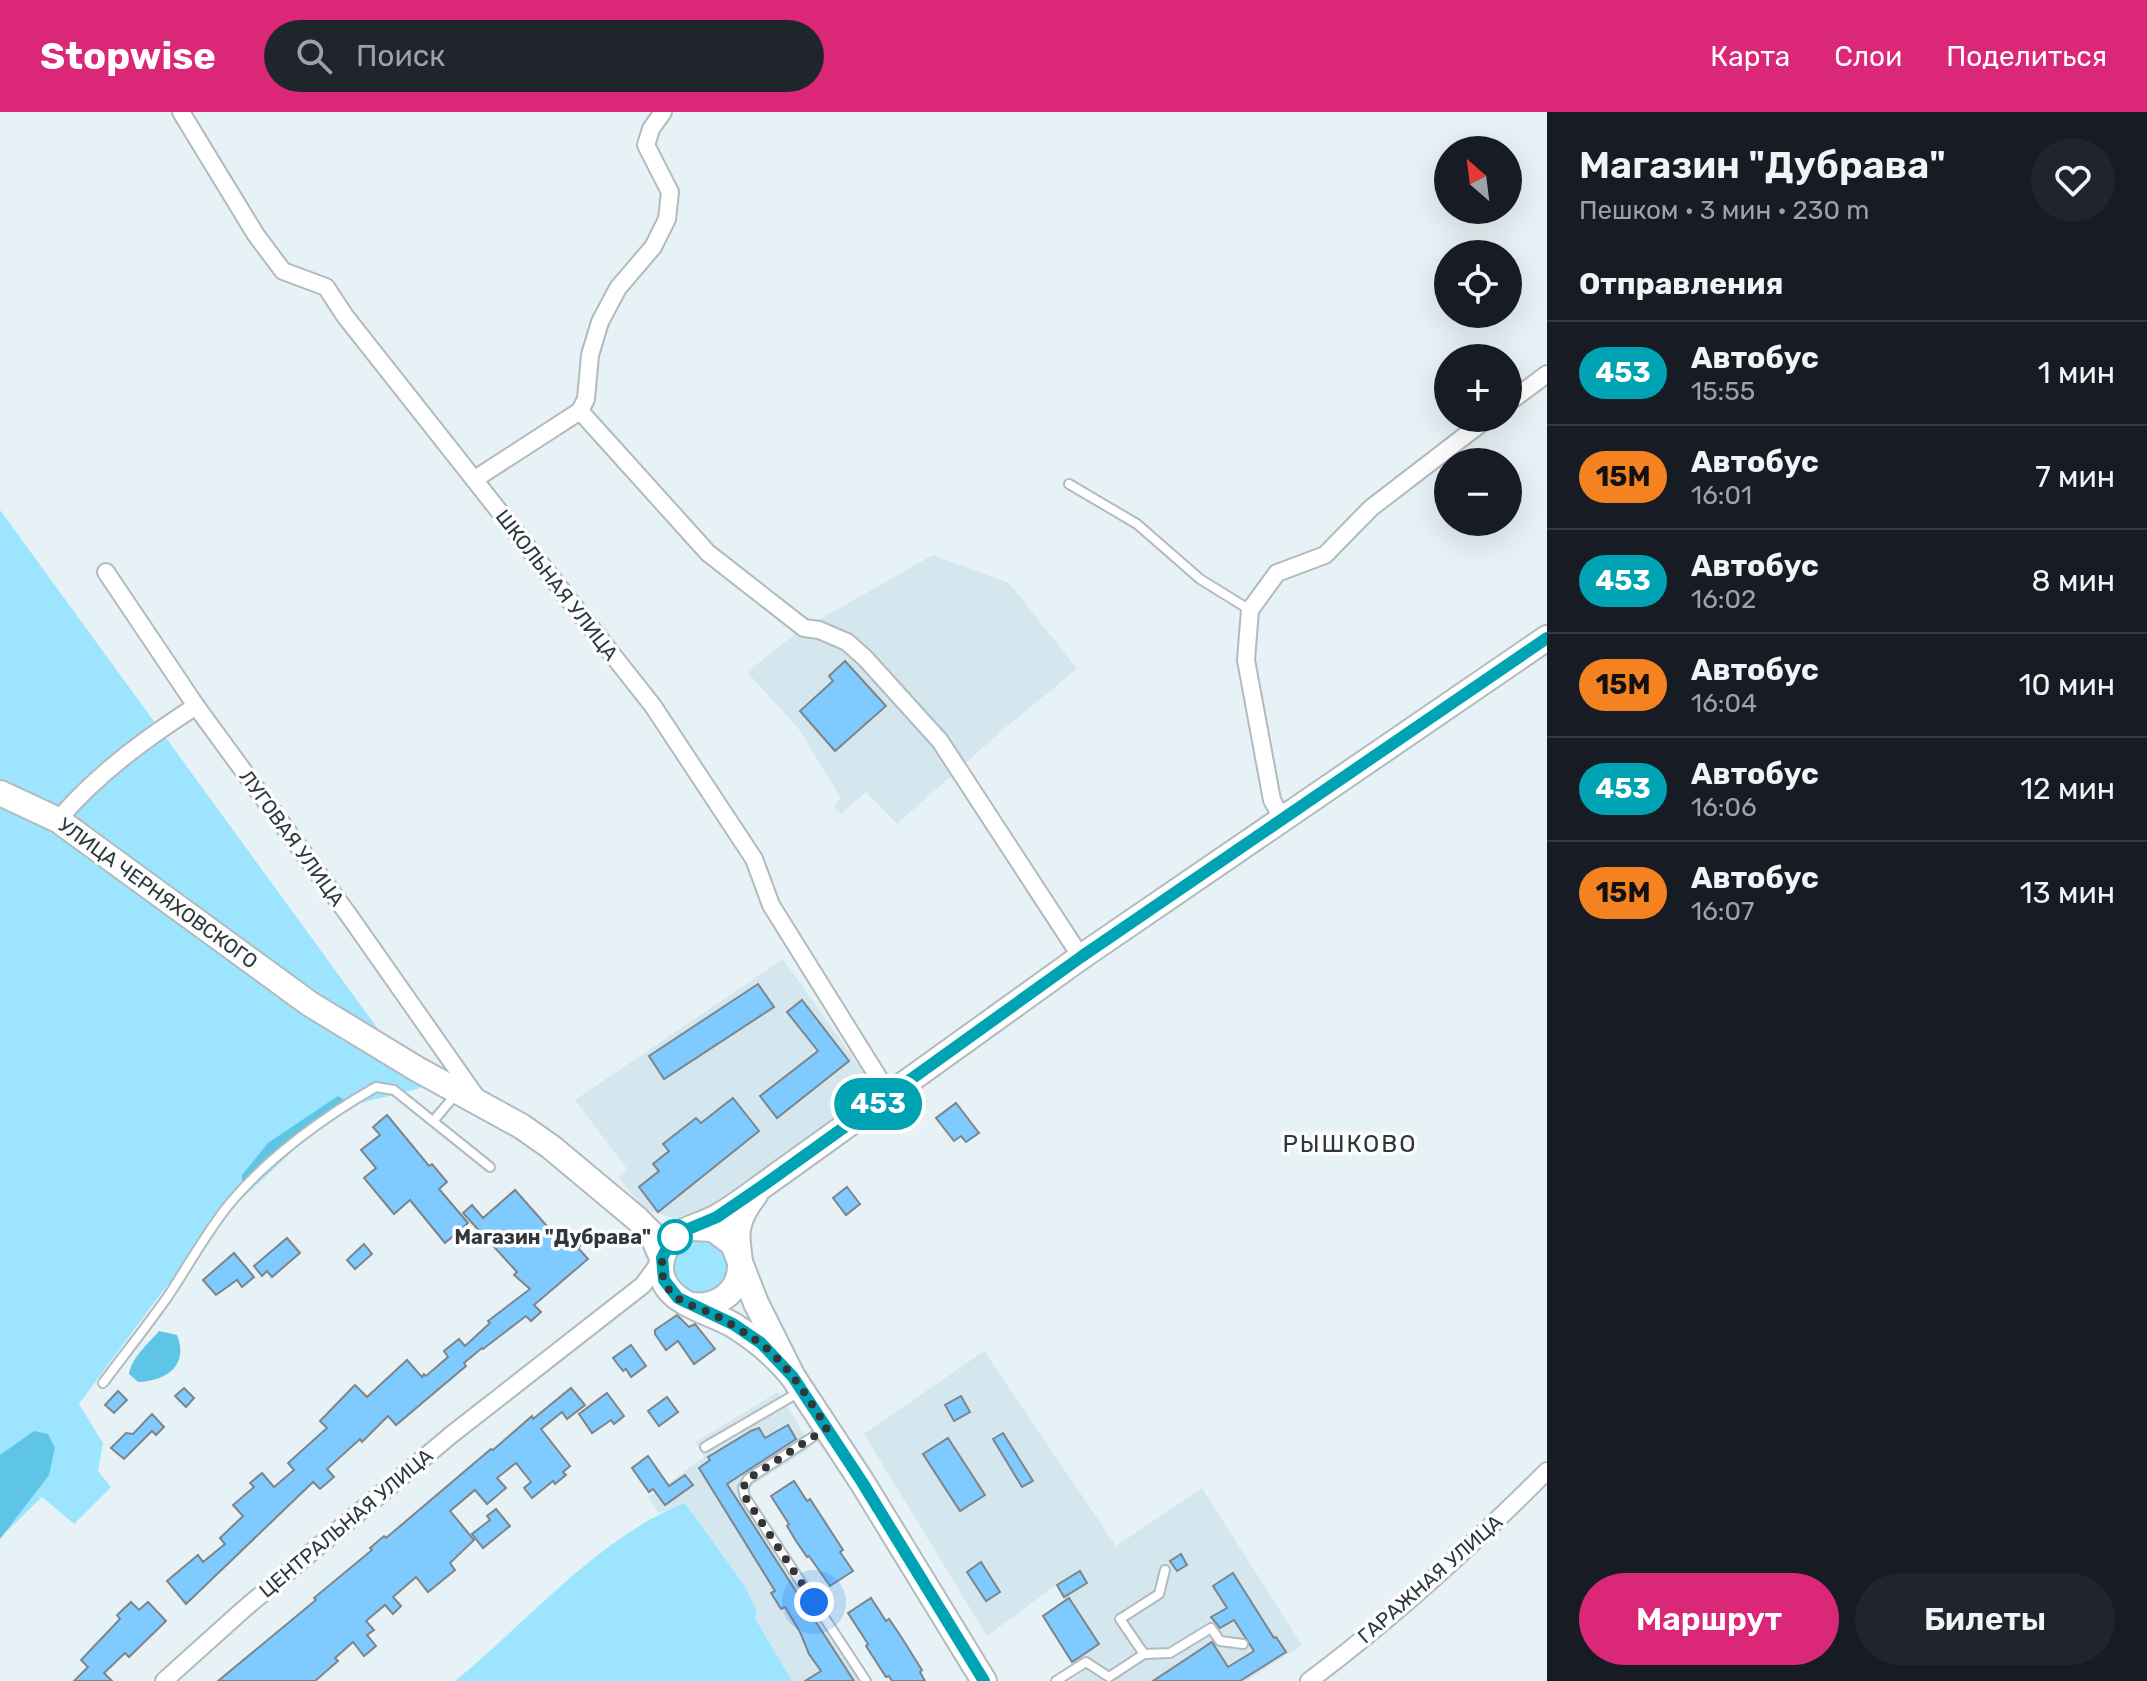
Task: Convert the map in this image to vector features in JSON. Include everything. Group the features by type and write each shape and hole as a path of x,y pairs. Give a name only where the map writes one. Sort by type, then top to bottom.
{"main road":[{"path":"662,1258 671,1240 679,1233 717,1217 1081,957 1547,638"},
{"name":"УЛИЦА ЧЕРНЯХОВСКОГО","path":"0,793 58,820 310,1004 551,1147 636,1218"},
{"path":"682,1299 708,1305 728,1295 737,1282 741,1216 768,1182"},
{"path":"636,1218 666,1231 696,1227 713,1229 728,1237 756,1303 798,1383 984,1681"},
{"path":"636,1218 651,1233 662,1258 664,1280 682,1299 733,1324 761,1343 798,1383"}],"street":[{"name":"ШКОЛЬНАЯ УЛИЦА","path":"181,112 256,235 283,271 326,287 345,316 653,706 754,859 771,905 890,1096"},
{"path":"475,479 580,411 586,399 590,355 600,322 618,288 653,247 667,219 670,192 646,145 651,129 663,112"},
{"path":"1522,393 1547,374"},
{"path":"580,411 708,553 804,628 819,630 847,642 905,700 940,741 968,781 1081,957"},
{"path":"1283,820 1272,800 1246,660 1250,610 1277,573 1325,555 1371,508 1470,432"},
{"name":"ЛУГОВАЯ УЛИЦА","path":"106,572 196,706 480,1103"},
{"path":"58,820 76,798 141,742 196,706"},
{"name":"ЦЕНТРАЛЬНАЯ УЛИЦА","path":"164,1681 244,1609 531,1370 633,1294 651,1276 662,1258"},
{"path":"633,1294 654,1287 682,1299"},
{"name":"ГАРАЖНАЯ УЛИЦА","path":"1309,1681 1339,1659 1498,1520 1547,1471"}],"lane":[{"path":"1069,484 1137,524 1200,579 1250,610"},
{"path":"103,1383 233,1200 284,1151 339,1109 376,1087 394,1090 490,1167"},
{"path":"434,1120 458,1091"},
{"path":"705,1447 798,1383"},
{"path":"827,1428 748,1479 743,1488 745,1497 866,1681"},
{"path":"1144,1654 1120,1619 1159,1594 1165,1570"},
{"path":"1056,1681 1086,1662 1109,1677 1144,1654 1170,1653 1211,1628 1220,1641 1243,1644"}],"shaded area":[{"path":"0,510 421,1088 348,1106 299,1145 235,1205 162,1292 79,1404 103,1443 98,1471 111,1487 74,1524 42,1497 0,1538"},
{"path":"933,555 1009,583 1077,669 897,824 866,792 841,814 833,806 841,798 798,728 747,672 799,631"},
{"path":"783,959 878,1093 699,1216 675,1219 644,1209 618,1177 627,1169 575,1100"},
{"path":"338,1096 346,1101 248,1182 242,1182 242,1175 268,1143"},
{"path":"701,1239 720,1247 728,1266 720,1285 701,1293 682,1285 674,1266 682,1247"},
{"path":"159,1331 177,1335 180,1346 178,1363 166,1375 138,1382 129,1374 133,1362"},
{"path":"984,1351 1116,1546 1202,1488 1302,1645 1246,1681 1070,1681 1081,1673 1043,1616 1066,1600 1056,1585 987,1636 864,1434"},
{"path":"778,1392 812,1447 745,1490 869,1681 792,1681 755,1618 744,1585 686,1504 659,1513 648,1498 704,1457 695,1442"},
{"path":"34,1431 48,1434 55,1448 49,1475 0,1539 0,1455"},
{"path":"685,1503 744,1585 757,1611 755,1618 792,1681 455,1681 594,1558 654,1517"}],"building":[{"path":"845,661 886,706 835,751 800,711 833,681 829,676"},
{"path":"758,984 774,1007 664,1079 649,1056"},
{"path":"802,1000 849,1061 777,1118 760,1096 818,1051 787,1012"},
{"path":"733,1098 759,1131 658,1212 639,1187 659,1171 653,1164 669,1151 663,1144 696,1118 701,1123"},
{"path":"956,1103 979,1133 966,1142 961,1136 954,1141 936,1118"},
{"path":"387,1115 429,1166 432,1164 447,1182 439,1189 468,1223 445,1243 410,1200 394,1214 364,1178 376,1168 361,1150 380,1135 373,1127"},
{"path":"847,1187 860,1204 846,1215 833,1198"},
{"path":"515,1190 561,1242 573,1231 583,1243 578,1248 588,1259 534,1305 541,1312 531,1321 526,1316 482,1348 464,1363 466,1366 396,1425 388,1416 362,1442 360,1439 327,1469 334,1477 320,1489 313,1482 186,1604 167,1581 198,1555 203,1562 225,1544 220,1538 243,1516 233,1505 254,1487 250,1483 262,1473 274,1487 294,1470 288,1463 327,1428 320,1421 355,1385 367,1397 407,1360 422,1377 424,1374 426,1376 448,1357 444,1351 459,1339 465,1346 490,1323 488,1321 530,1289 514,1275 517,1272 463,1213 472,1205 483,1218"},
{"path":"287,1238 300,1253 272,1277 267,1271 262,1276 254,1266"},
{"path":"364,1244 372,1254 355,1269 347,1260"},
{"path":"234,1253 254,1277 242,1287 237,1280 216,1295 203,1280"},
{"path":"677,1315 689,1327 695,1324 715,1349 694,1364 678,1341 666,1350 655,1334 655,1330"},
{"path":"631,1345 646,1366 631,1377 613,1358"},
{"path":"184,1388 194,1398 186,1407 175,1396"},
{"path":"571,1388 585,1405 567,1419 562,1412 541,1429 570,1466 563,1472 566,1475 532,1498 524,1488 531,1482 516,1463 497,1478 506,1488 487,1504 475,1490 450,1511 474,1540 450,1563 455,1570 428,1592 416,1577 393,1597 401,1606 393,1614 385,1605 366,1621 374,1630 367,1635 376,1646 364,1656 353,1642 335,1658 338,1661 315,1681 218,1681 316,1600 314,1598 372,1550 370,1548 384,1536 386,1538 491,1449"},
{"path":"118,1391 127,1400 114,1413 105,1405"},
{"path":"607,1393 624,1416 614,1424 611,1420 592,1433 579,1414"},
{"path":"961,1396 970,1412 954,1421 945,1405"},
{"path":"667,1397 678,1412 659,1426 648,1411"},
{"path":"152,1414 164,1427 156,1435 152,1431 124,1459 111,1448 126,1433 133,1434"},
{"path":"788,1425 796,1439 727,1484 854,1681 805,1681 821,1671 785,1607 781,1609 771,1593 775,1591 699,1468 710,1460 708,1457 751,1431 759,1428 765,1438"},
{"path":"1003,1433 1033,1481 1022,1487 993,1439"},
{"path":"948,1438 985,1495 960,1511 923,1454"},
{"path":"648,1456 669,1486 685,1475 693,1485 665,1505 653,1489 649,1492 632,1468"},
{"path":"794,1481 807,1501 810,1499 853,1571 830,1586 796,1541 771,1496"},
{"path":"496,1509 510,1526 483,1548 472,1534 490,1520 487,1516"},
{"path":"1181,1554 1187,1565 1177,1571 1170,1561"},
{"path":"981,1562 1000,1592 986,1601 967,1572"},
{"path":"1080,1571 1087,1583 1064,1597 1057,1585"},
{"path":"1233,1573 1286,1652 1240,1681 1153,1681 1212,1642 1228,1667 1254,1651 1234,1620 1220,1628 1211,1617 1227,1608 1213,1586"},
{"path":"871,1598 900,1635 922,1670 920,1672 925,1681 892,1681 889,1676 886,1677 848,1613"},
{"path":"1069,1598 1099,1644 1072,1662 1043,1616"},
{"path":"131,1602 139,1610 148,1602 166,1621 129,1657 125,1653 104,1673 112,1681 74,1681 88,1667 81,1660 120,1619 117,1615"}],"bus line":[{"name":"453","path":"984,1681 862,1482 793,1377 761,1343 733,1324 672,1293 662,1273 662,1258 666,1249 679,1233 717,1217 1081,957 1547,638"}],"place":[{"name":"Магазин \"Дубрава\"","path":"675,1237"}],"district":[{"name":"РЫШКОВО","path":"1350,1144"}],"route":[{"path":"675,1237 662,1258 662,1273 667,1287 678,1298 733,1324 761,1343 793,1377 827,1428 748,1479 743,1488 745,1497 814,1602"}]}
